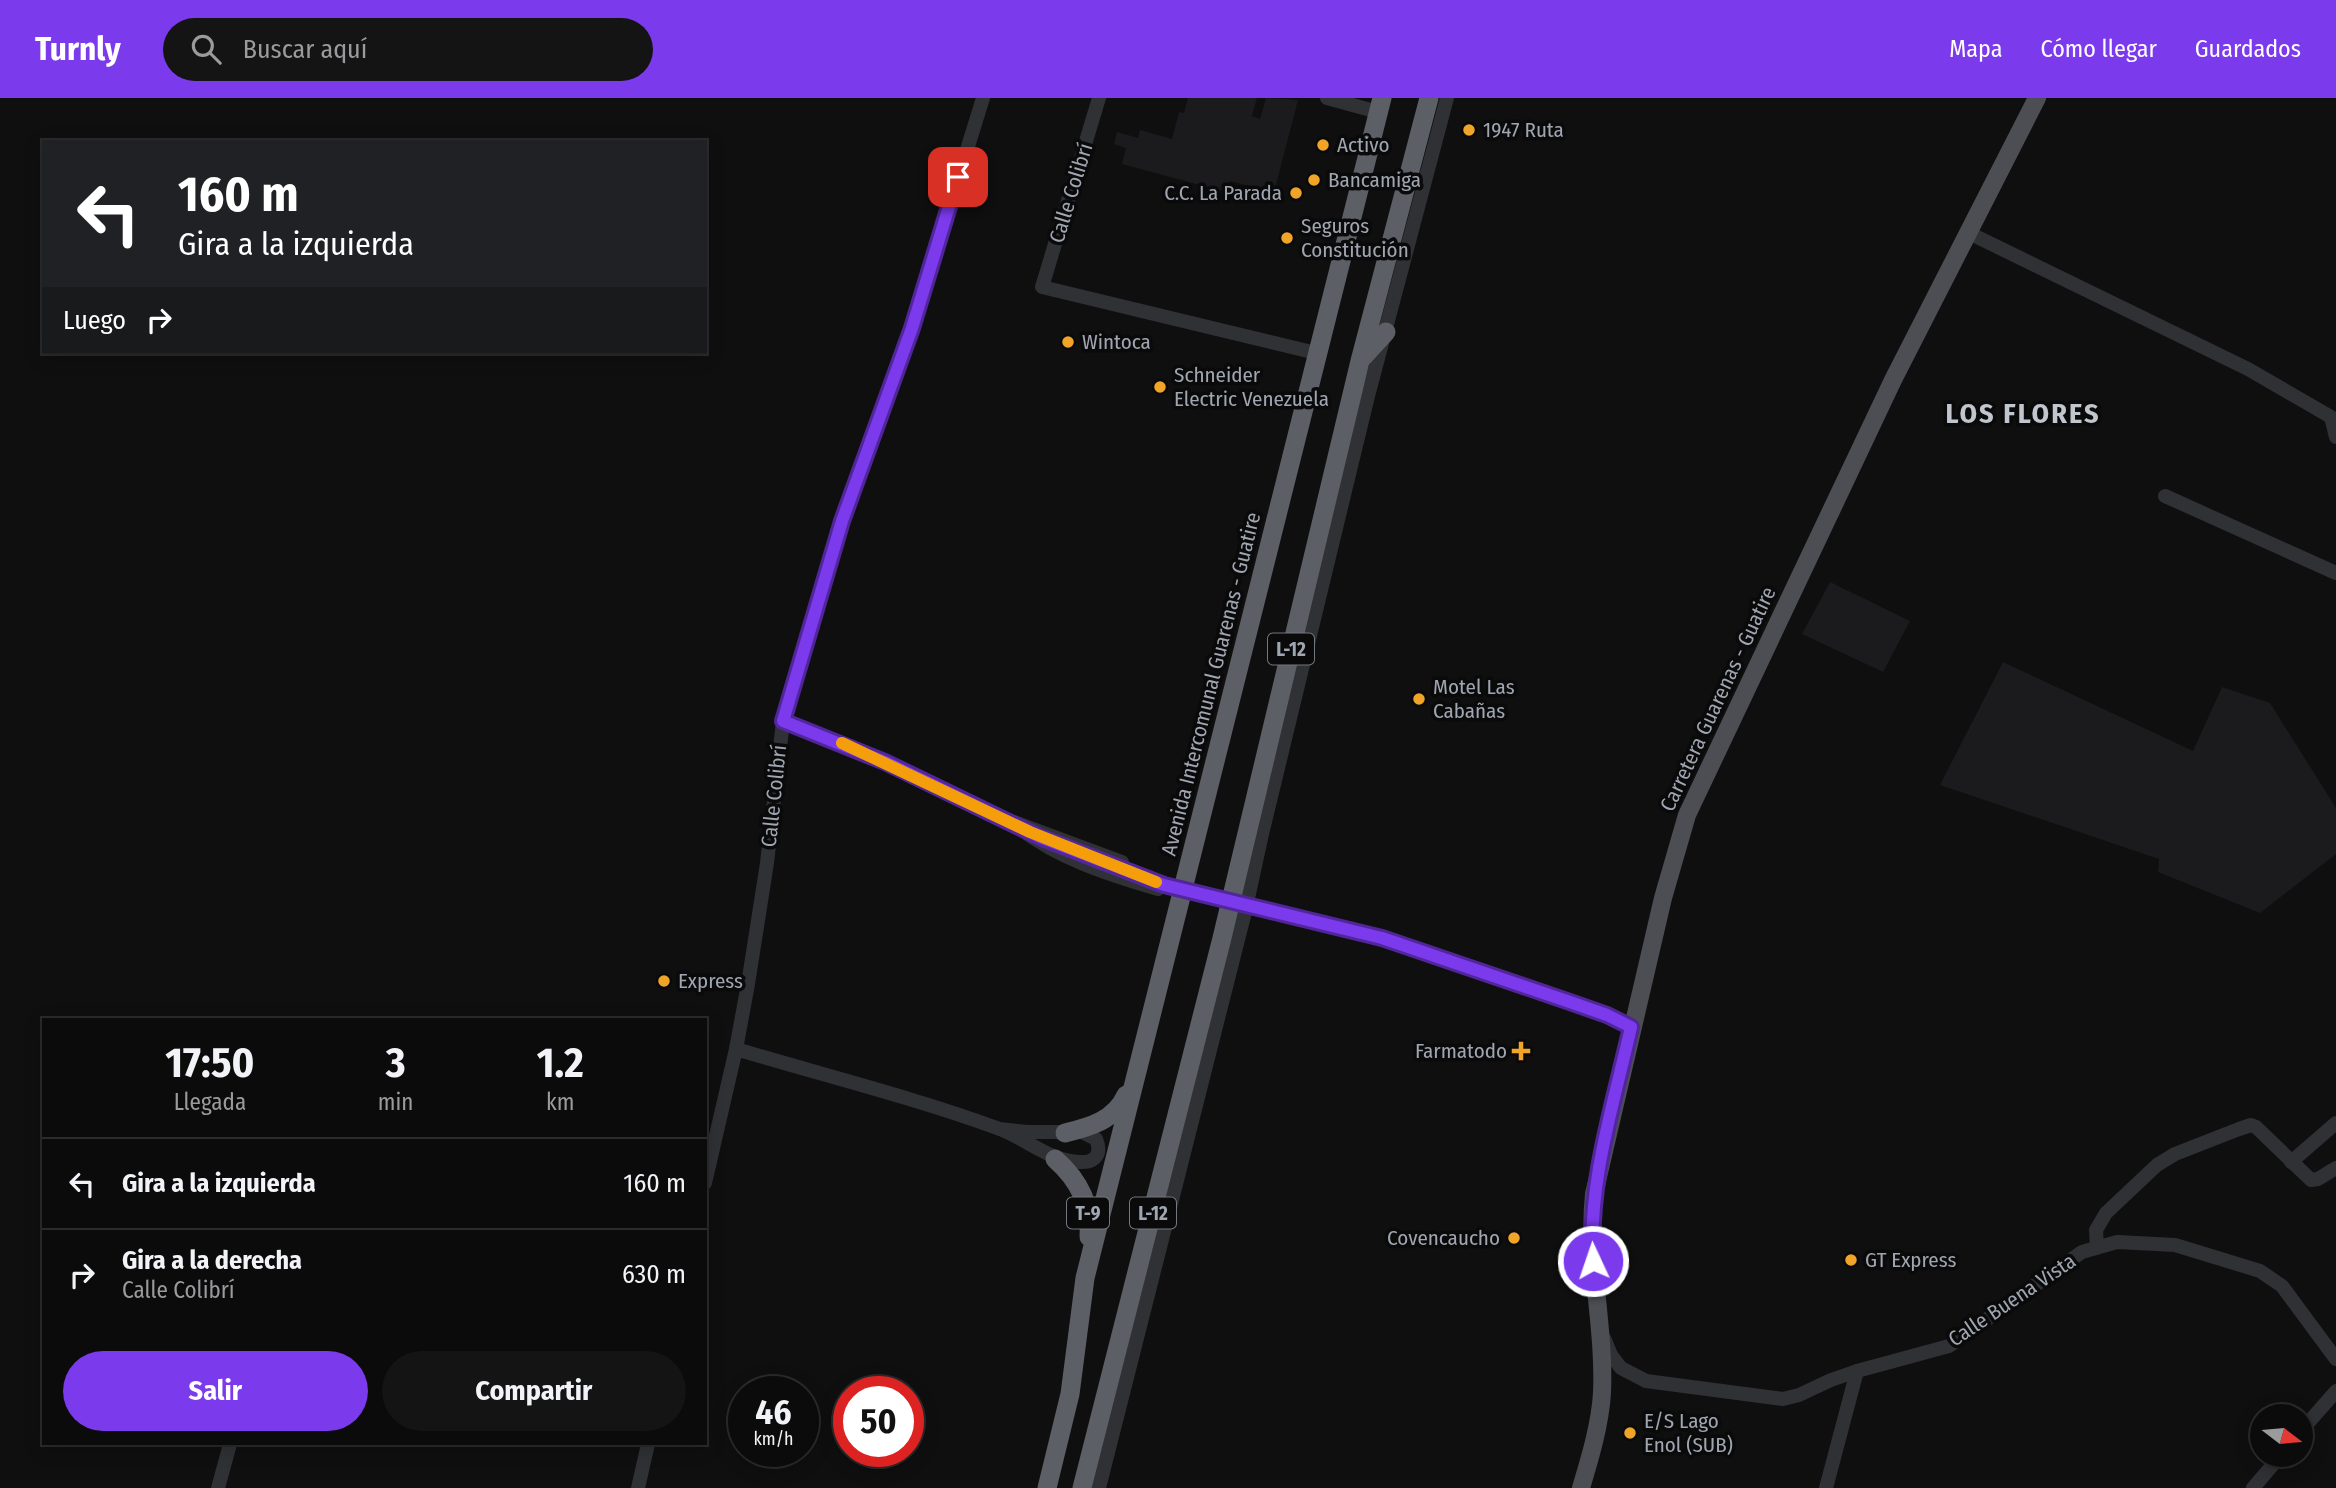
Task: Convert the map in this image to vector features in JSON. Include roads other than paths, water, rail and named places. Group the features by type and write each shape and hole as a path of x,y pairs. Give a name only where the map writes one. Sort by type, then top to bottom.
{"highway":[{"name":"L-12","path":"1082,1488 1222,938 1360,361 1429,98"},
{"name":"Avenida Intercomunal Guarenas - Guatire","path":"1047,1488 1070,1394 1086,1278 1380,105"},
{"path":"1360,361 1386,332"},
{"path":"1257,791 1262,834"},
{"path":"1171,943 1171,898 1160,883 1181,872 1197,832"},
{"path":"1237,876 1239,890 1246,904"},
{"path":"1222,938 1231,920 1246,904 1258,902 1350,926 1382,938"},
{"path":"1065,1133 1093,1126 1112,1114 1123,1103 1137,1072"},
{"name":"T-9","path":"1055,1159 1071,1173 1079,1185 1088,1214 1090,1225 1086,1278"}],"main road":[{"name":"Carretera Guarenas - Guatire","path":"1581,1488 1602,1396 1602,1361 1591,1226 1594,1194 1662,898 1692,804 1893,380 2036,98"}],"street":[{"name":"Calle Colibrí","path":"707,1174 736,1049 767,863 783,721 842,521 912,328 983,98"},
{"name":"Calle Colibrí","path":"1099,98 1042,287 1316,353"},
{"path":"1327,98 1380,105"},
{"name":"L-12","path":"1099,1488 1246,904 1368,396 1447,98"},
{"path":"1969,233 2248,369 2331,417 2336,437"},
{"path":"2165,496 2336,573"},
{"path":"783,721 871,756 1017,826 1164,885 1382,938 1607,1015 1631,1027"},
{"path":"995,815 1059,837 1160,883"},
{"path":"1017,826 1028,836 1057,852 1160,883"},
{"path":"736,1049 999,1129 1055,1159 1082,1163 1092,1161 1098,1155 1100,1147 1096,1139 1082,1132 999,1129"},
{"path":"2291,1162 2336,1123"},
{"path":"2096,1247 2096,1230 2106,1213 2157,1165 2175,1154 2253,1125 2311,1180 2318,1179 2336,1168"},
{"name":"Calle Buena Vista","path":"1598,1323 1611,1355 1621,1368 1646,1381 1783,1399 1857,1371 1949,1346 2082,1252 2117,1242 2175,1245 2260,1270 2282,1286 2336,1359"},
{"path":"1826,1488 1857,1371"},
{"path":"2314,1416 2336,1391"},
{"path":"218,1488 230,1445"},
{"path":"638,1488 648,1445"},
{"path":"2253,1488 2271,1467"}],"place":[{"name":"1947 Ruta","path":"1469,130"},
{"name":"Activo","path":"1323,145"},
{"name":"Bancamiga","path":"1314,180"},
{"name":"C.C. La Parada","path":"1296,193"},
{"name":"Seguros Constitución","path":"1287,238"},
{"name":"Wintoca","path":"1068,342"},
{"name":"Schneider Electric Venezuela","path":"1160,387"},
{"name":"Motel Las Cabañas","path":"1419,699"},
{"name":"Express","path":"664,981"},
{"name":"Farmatodo","path":"1521,1051"},
{"name":"Covencaucho","path":"1514,1238"},
{"name":"GT Express","path":"1851,1260"},
{"name":"E/S Lago Enol (SUB)","path":"1630,1433"}],"district":[{"name":"LOS FLORES","path":"2023,413"}]}
